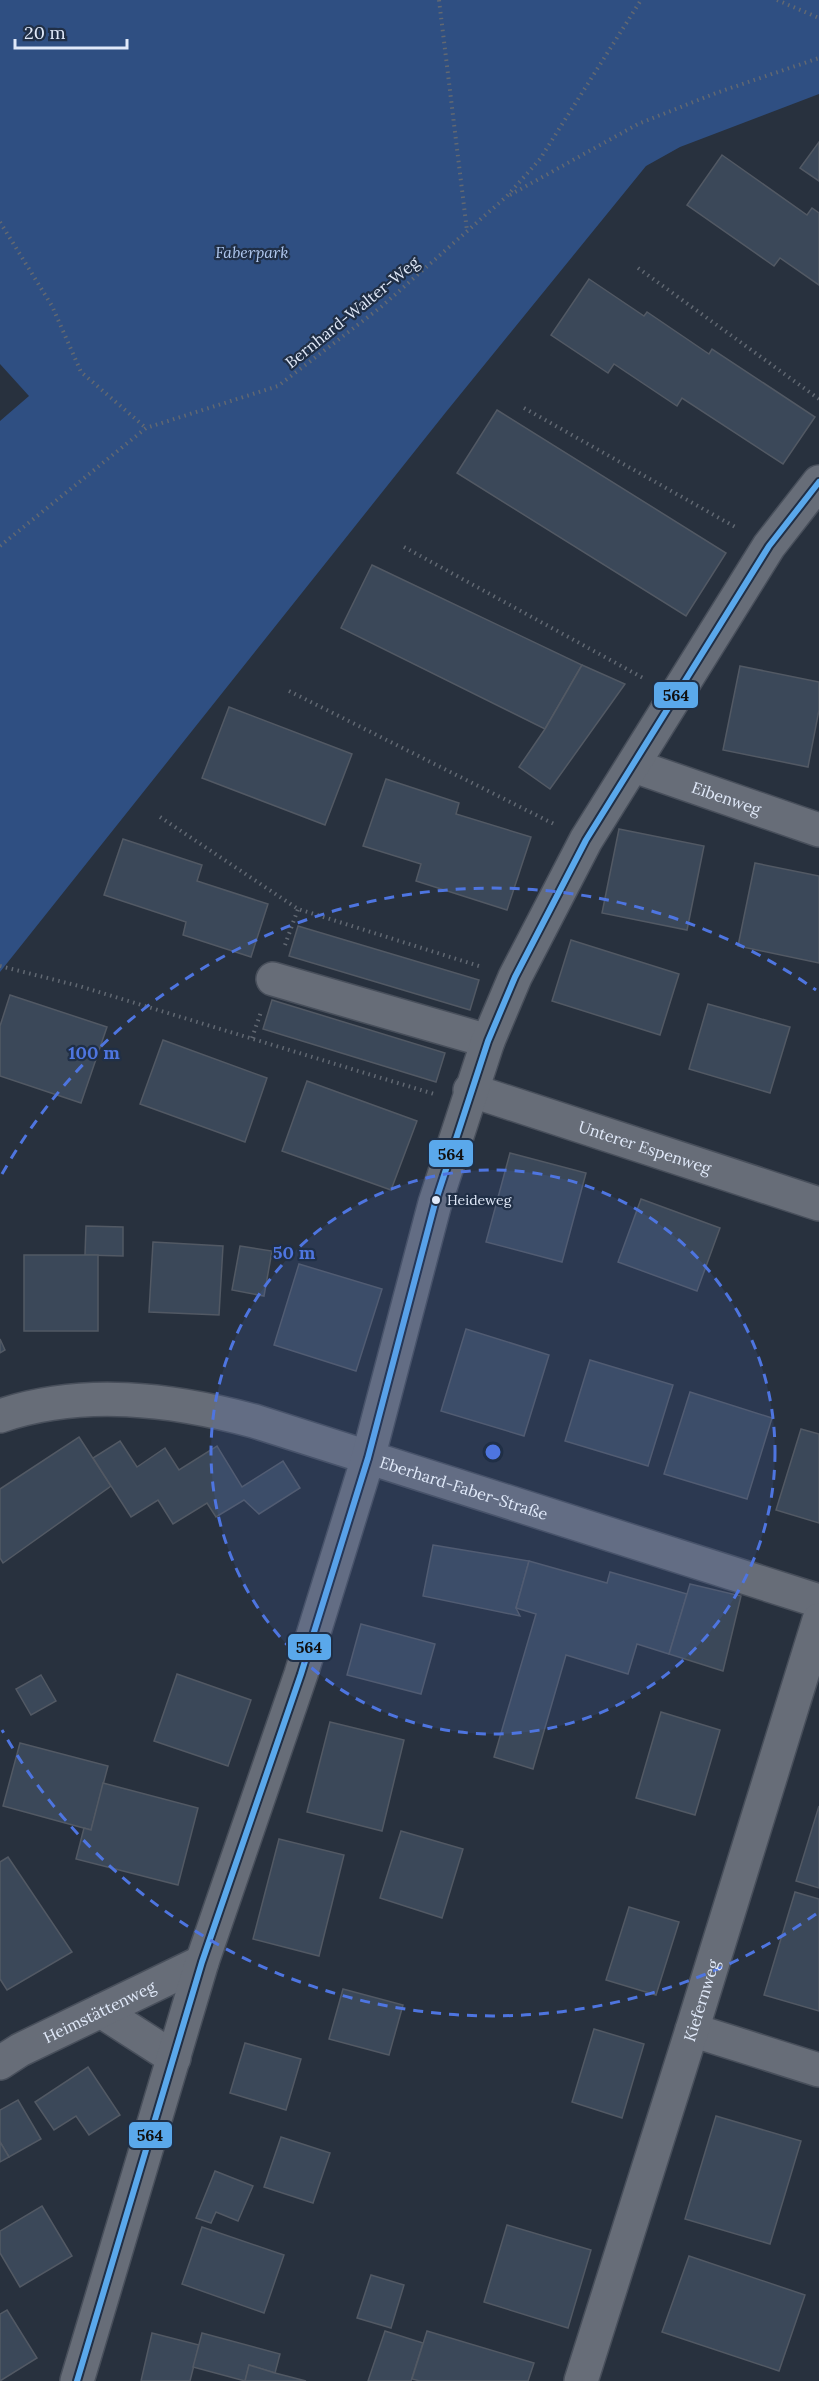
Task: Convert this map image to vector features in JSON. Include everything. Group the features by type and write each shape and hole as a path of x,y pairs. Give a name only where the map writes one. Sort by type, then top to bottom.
{"street":[{"path":"77,2381 202,1962 301,1674 368,1458 435,1203 488,1041 515,977 586,840 769,546 819,482"},
{"name":"Eibenweg","path":"634,766 819,830"},
{"path":"273,979 488,1041"},
{"name":"Unterer Espenweg","path":"468,1097 819,1204"},
{"name":"Eberhard-Faber-Straße","path":"0,1416 64,1401 132,1399 209,1409 254,1421 819,1601"},
{"name":"Kiefernweg","path":"581,2381 819,1620"},
{"name":"Heimstättenweg","path":"0,2063 20,2050 202,1962"},
{"path":"101,2011 174,2058"},
{"path":"692,2030 819,2070"}],"path":[{"path":"439,0 466,231"},
{"name":"Bernhard-Walter-Weg","path":"0,546 146,428 278,386 381,307 507,196 540,159 641,0"},
{"path":"777,0 819,18"},
{"path":"507,196 638,124 716,93 819,58"},
{"path":"0,222 52,306 81,372 146,428"},
{"path":"638,268 819,399"},
{"path":"524,408 769,546"},
{"path":"404,547 676,696"},
{"path":"289,691 586,840"},
{"path":"160,816 298,909 515,977"},
{"path":"0,966 80,986 468,1097"}],"green space":[{"name":"Faberpark","path":"0,0 819,0 819,94 680,147 646,166 446,412 0,972 0,421 29,396 0,364"}],"building":[{"path":"819,142 819,181 800,168"},
{"path":"722,155 807,215 812,208 819,213 819,285 780,258 774,266 687,205"},
{"path":"589,279 644,316 647,312 709,354 712,349 815,417 783,464 682,398 677,406 614,364 608,373 551,335"},
{"path":"497,410 726,553 686,616 457,473"},
{"path":"372,565 582,665 545,729 341,628"},
{"path":"582,665 625,684 550,789 519,767 545,729"},
{"path":"740,666 819,682 819,710 808,767 723,750"},
{"path":"229,707 352,754 325,825 202,778"},
{"path":"386,779 459,803 456,814 531,837 507,910 416,881 421,864 363,846"},
{"path":"619,829 704,846 687,930 602,913"},
{"path":"123,839 202,865 197,881 268,904 251,957 183,935 186,922 104,895"},
{"path":"755,863 819,876 819,963 738,946"},
{"path":"298,926 479,980 470,1010 289,956"},
{"path":"571,940 679,974 660,1035 552,1001"},
{"path":"10,995 107,1027 81,1103 0,1076 0,1026"},
{"path":"272,1000 445,1053 436,1082 263,1029"},
{"path":"708,1004 790,1027 770,1093 689,1069"},
{"path":"163,1040 267,1078 245,1142 140,1104"},
{"path":"307,1081 417,1121 391,1190 282,1151"},
{"path":"510,1153 586,1173 562,1262 486,1242"},
{"path":"641,1199 720,1228 697,1291 618,1262"},
{"path":"86,1226 123,1227 123,1256 85,1255"},
{"path":"153,1242 223,1246 219,1315 149,1312"},
{"path":"240,1246 272,1251 264,1296 232,1290"},
{"path":"24,1255 98,1255 98,1331 24,1331"},
{"path":"299,1264 382,1289 356,1371 274,1345"},
{"path":"466,1329 549,1355 524,1436 441,1411"},
{"path":"0,1339 5,1350 0,1353"},
{"path":"590,1360 673,1385 648,1466 565,1441"},
{"path":"690,1392 772,1418 747,1499 664,1474"},
{"path":"801,1429 819,1434 819,1523 776,1510"},
{"path":"79,1437 111,1486 3,1563 0,1558 0,1489"},
{"path":"120,1441 137,1467 165,1448 179,1470 217,1446 242,1487 283,1461 300,1488 259,1514 244,1500 216,1517 207,1503 173,1524 158,1500 131,1517 93,1458"},
{"path":"433,1545 529,1561 516,1608 520,1616 423,1596"},
{"path":"529,1561 607,1583 610,1572 687,1594 669,1654 637,1644 628,1674 566,1655 533,1769 494,1757 536,1614 516,1608"},
{"path":"690,1584 741,1596 723,1671 669,1654"},
{"path":"361,1624 435,1644 421,1694 347,1675"},
{"path":"177,1674 251,1700 228,1766 154,1741"},
{"path":"41,1675 56,1701 31,1715 16,1689"},
{"path":"661,1712 720,1730 695,1815 636,1798"},
{"path":"330,1722 404,1740 382,1831 307,1812"},
{"path":"20,1743 108,1766 91,1830 3,1806"},
{"path":"103,1783 198,1808 178,1885 76,1859 84,1828 91,1830"},
{"path":"819,1806 819,1888 796,1881"},
{"path":"401,1831 463,1849 442,1918 380,1898"},
{"path":"279,1839 344,1855 319,1956 253,1939"},
{"path":"8,1857 72,1952 7,1990 0,1979 0,1862"},
{"path":"795,1892 819,1899 819,2011 764,1995"},
{"path":"629,1907 679,1922 656,1995 606,1980"},
{"path":"343,1989 403,2005 389,2055 329,2039"},
{"path":"594,2029 644,2044 622,2118 572,2102"},
{"path":"245,2043 301,2059 286,2110 230,2093"},
{"path":"88,2067 120,2115 89,2135 76,2116 54,2130 35,2102"},
{"path":"18,2100 41,2139 9,2157 0,2142 0,2110"},
{"path":"716,2116 801,2141 770,2244 685,2219"},
{"path":"281,2137 330,2153 313,2203 264,2187"},
{"path":"0,2142 9,2157 0,2162"},
{"path":"215,2171 253,2186 238,2221 216,2212 211,2223 196,2218"},
{"path":"42,2206 72,2256 20,2287 0,2253 0,2231"},
{"path":"507,2225 591,2250 568,2328 484,2302"},
{"path":"202,2227 284,2255 264,2313 182,2284"},
{"path":"689,2256 805,2295 779,2371 662,2332"},
{"path":"371,2275 404,2285 391,2328 357,2318"},
{"path":"7,2310 37,2358 0,2381 0,2314"},
{"path":"385,2331 423,2343 411,2381 368,2381"},
{"path":"427,2331 534,2363 528,2381 420,2381 412,2379"},
{"path":"152,2333 199,2345 190,2381 141,2381"},
{"path":"202,2333 280,2354 275,2373 249,2365 245,2381 193,2367"},
{"path":"249,2365 275,2373 306,2381 245,2381"}],"transit line":[{"name":"564","path":"77,2381 202,1962 301,1674 368,1458 435,1203 488,1041 515,977 586,840 769,546 819,482"}],"place":[{"name":"Heideweg","path":"436,1200"}]}
